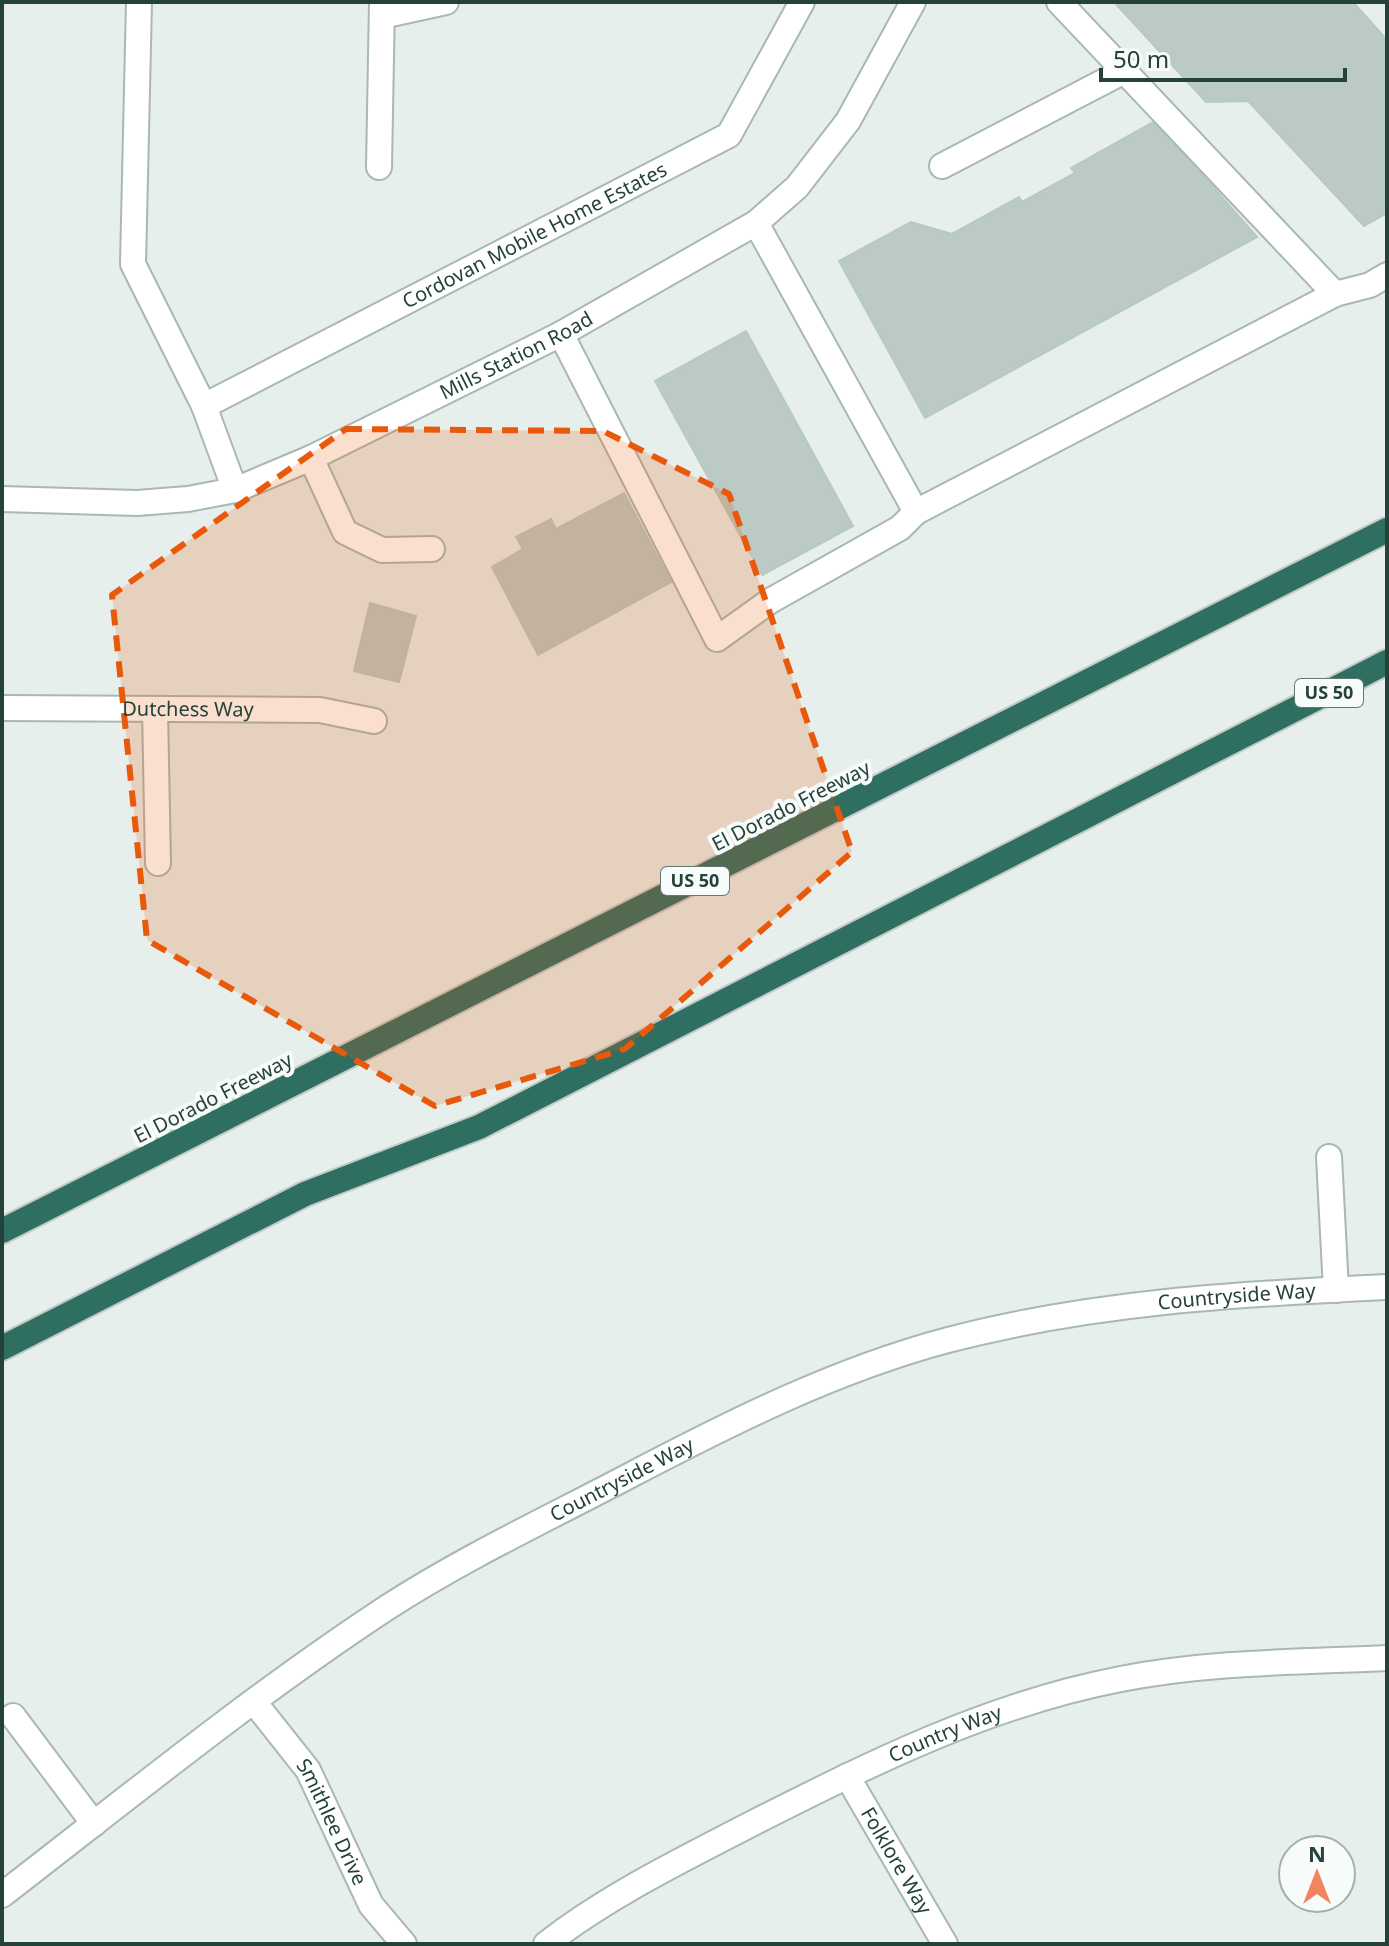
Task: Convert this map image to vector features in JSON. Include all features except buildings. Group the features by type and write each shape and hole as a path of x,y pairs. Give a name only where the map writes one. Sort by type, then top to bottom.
{"highway":[{"path":"1168,643 1387,513"},
{"name":"El Dorado Freeway","path":"2,1231 1387,530"},
{"name":"US 50","path":"2,1348 305,1194 479,1127 1387,662"}],"street":[{"path":"139,2 133,264 204,406 235,490"},
{"path":"379,167 382,9 446,2"},
{"name":"Cordovan Mobile Home Estates","path":"204,406 729,135 802,2"},
{"name":"Mills Station Road","path":"2,499 137,503 188,499 235,490 311,458 561,334 756,223 797,187 848,121 913,2"},
{"path":"1059,2 1335,294"},
{"path":"942,166 1126,70"},
{"path":"756,223 916,512"},
{"path":"561,334 717,639 770,601 900,528 916,512 1335,294 1370,285 1387,275"},
{"path":"311,458 345,532 382,550 432,549"},
{"name":"Dutchess Way","path":"2,708 320,710 374,721"},
{"path":"155,709 158,863"},
{"name":"Countryside Way","path":"1329,1157 1336,1290"},
{"name":"Countryside Way","path":"2,1895 254,1702 393,1604 471,1559 700,1439 861,1368 959,1338 1102,1308 1205,1296 1387,1287"},
{"name":"Country Way","path":"546,1944 628,1890 847,1776 934,1734 1012,1706 1119,1679 1215,1666 1387,1658"},
{"name":"Smithlee Drive","path":"254,1702 308,1770 371,1905 404,1944"},
{"path":"13,1716 94,1824"},
{"name":"Folklore Way","path":"847,1776 945,1944"}],"highlighted area":[{"path":"346,429 603,431 729,494 852,852 625,1049 435,1106 147,940 112,595"}]}
